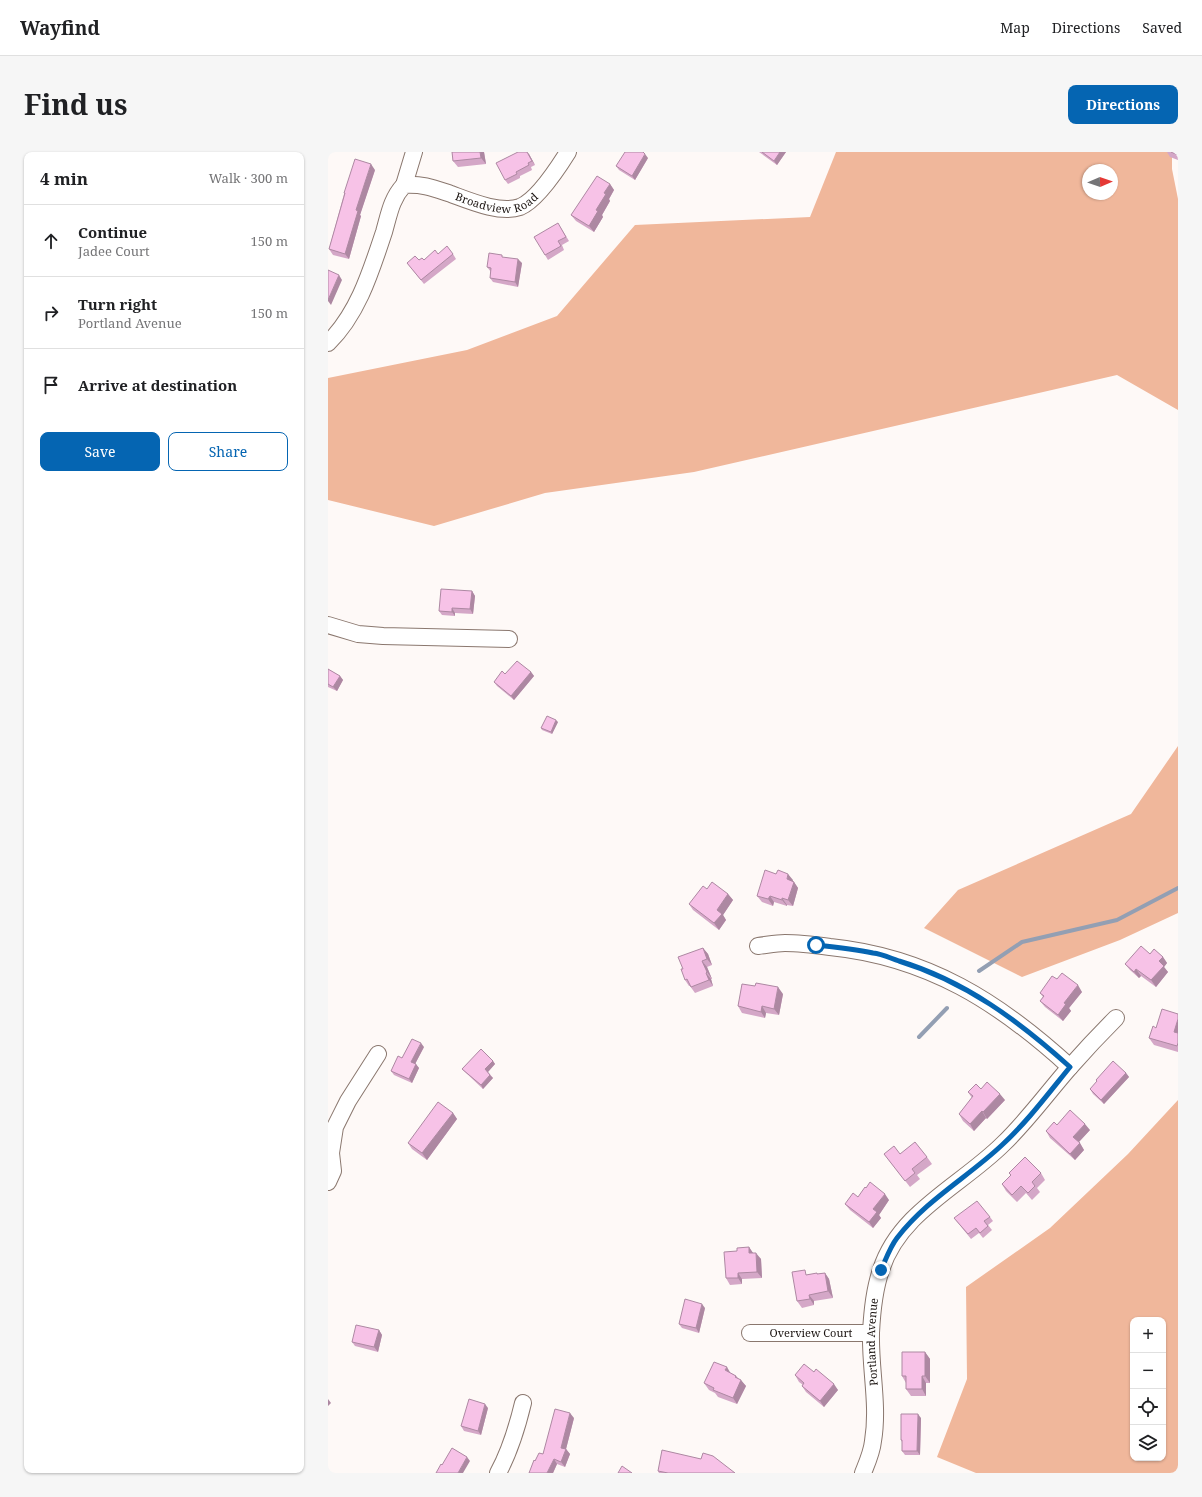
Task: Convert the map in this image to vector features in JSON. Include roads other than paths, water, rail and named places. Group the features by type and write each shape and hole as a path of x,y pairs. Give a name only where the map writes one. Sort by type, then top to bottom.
{"street":[{"path":"328,344 339,333 355,308 375,260 389,211 397,193 404,185 414,152"},
{"name":"Broadview Road","path":"404,185 427,185 483,205 504,209 519,207 528,202 538,192 557,170 568,152"},
{"path":"328,625 358,634 382,636 510,639"},
{"path":"758,946 784,943 844,948 874,953 917,966 950,980 999,1009 1070,1067"},
{"name":"Portland Avenue","path":"863,1473 873,1442 875,1421 871,1333 875,1294 881,1270 890,1249 897,1238 913,1220 933,1201 1002,1145 1031,1115 1070,1067 1116,1018"},
{"path":"331,1176 331,1153 335,1127 348,1101 378,1054"},
{"name":"Overview Court","path":"750,1333 871,1333"},
{"path":"498,1473 506,1458 523,1403"}],"waterway":[{"path":"979,971 1022,942 1117,920 1178,888"},
{"path":"919,1037 947,1008"}]}
